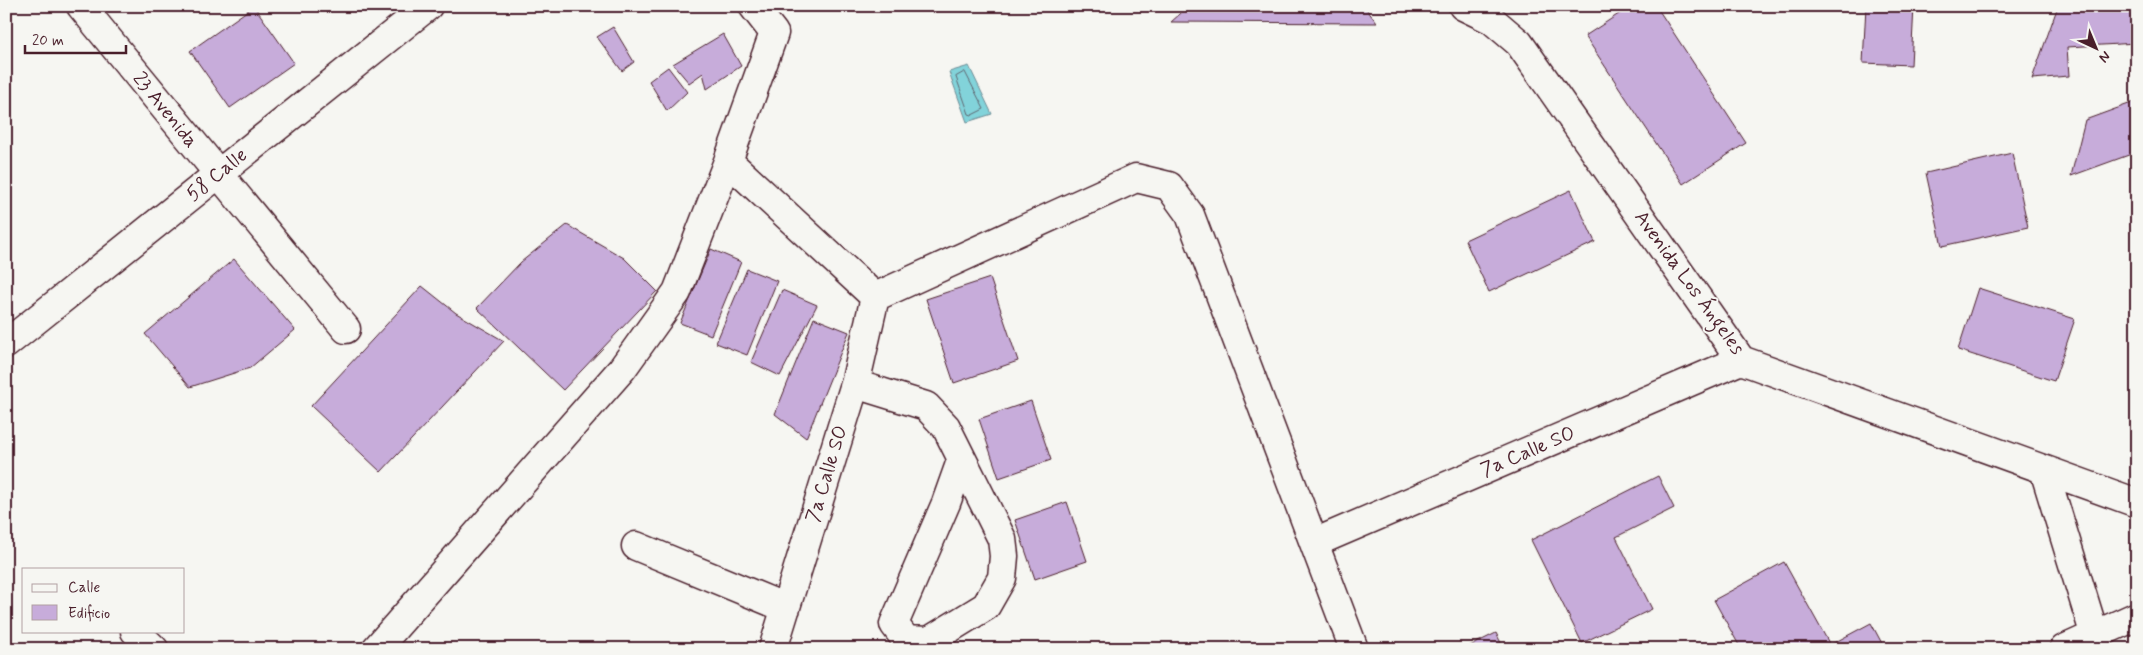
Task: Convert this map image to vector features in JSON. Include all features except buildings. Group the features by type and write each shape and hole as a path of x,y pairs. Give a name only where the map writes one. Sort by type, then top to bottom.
{"street":[{"name":"23 Avenida","path":"81,6 346,330"},
{"name":"58 Calle","path":"6,344 428,6"},
{"path":"376,649 627,362 677,292 728,161 774,33 753,6"},
{"name":"Avenida Los Ángeles","path":"1463,6 1492,20 1519,43 1741,360 2137,504"},
{"path":"728,161 875,297 1136,178 1169,186 1190,215 1354,649"},
{"name":"7a Calle SO","path":"773,649 855,384 875,297"},
{"name":"7a Calle SO","path":"1314,543 1741,360"},
{"path":"855,384 926,406 946,427 961,461 1002,539 1004,556 1002,578 986,606 929,642 906,640 894,624 946,503 961,461"},
{"path":"2044,470 2098,642"},
{"path":"636,546 786,608"},
{"path":"2064,649 2098,642 2137,616"},
{"path":"136,632 154,649"}],"water":[{"path":"969,66 992,114 967,122 949,72"}]}
